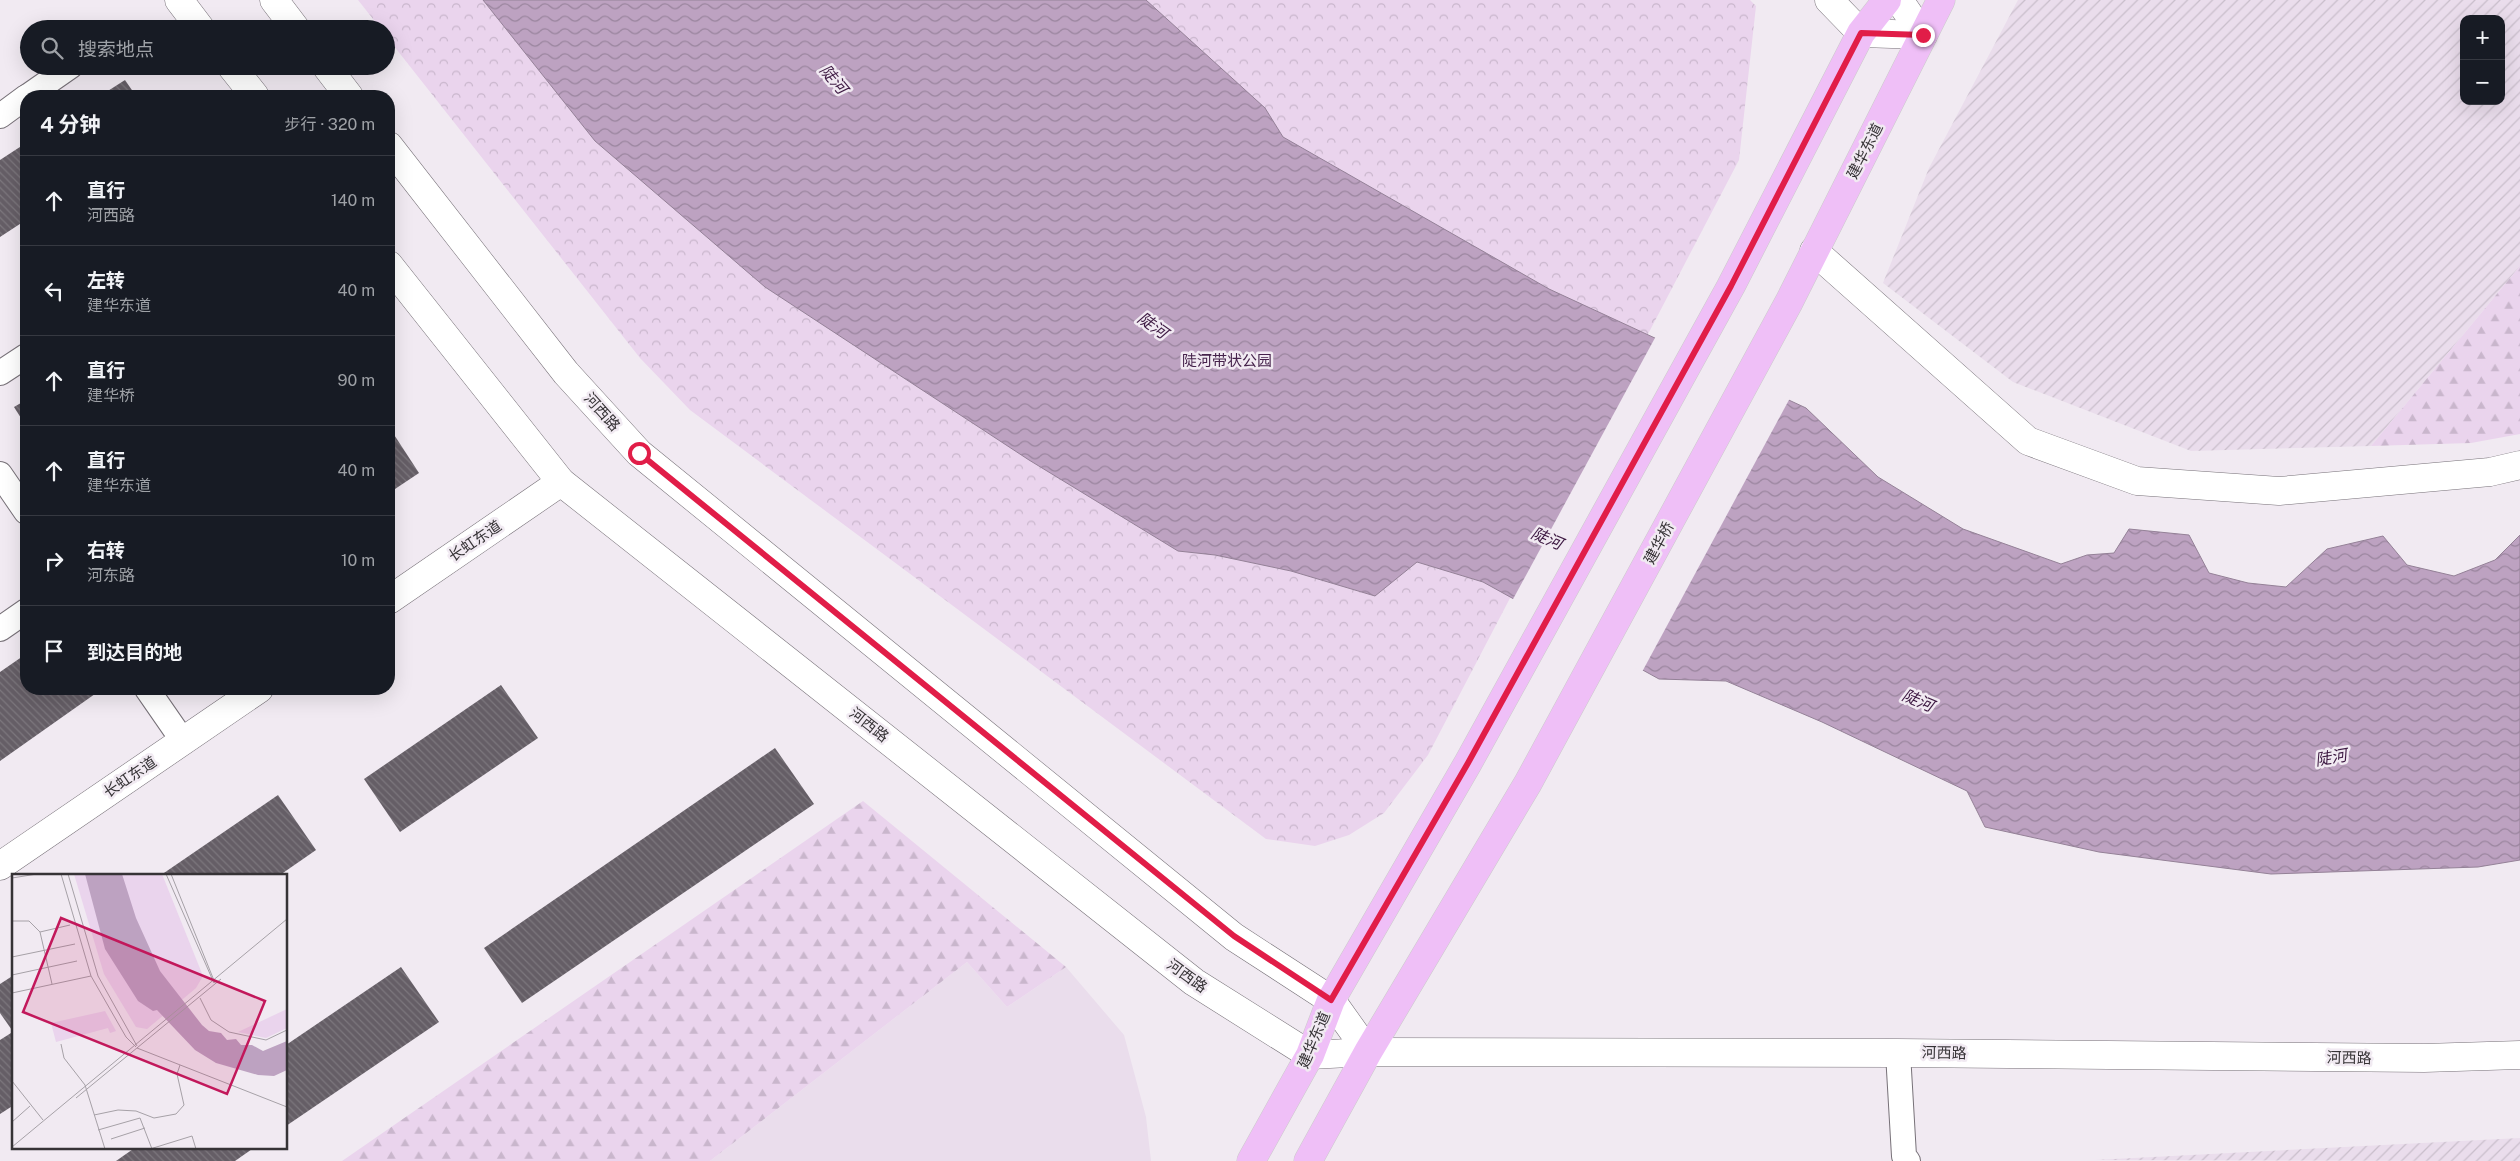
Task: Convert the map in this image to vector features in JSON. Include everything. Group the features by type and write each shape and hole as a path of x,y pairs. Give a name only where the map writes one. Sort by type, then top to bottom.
{"main road":[{"path":"179,0 194,20"},
{"path":"274,0 289,20"},
{"path":"1829,0 1861,33 1923,35"},
{"path":"1861,33 1888,0"},
{"path":"1899,0 1923,35"},
{"name":"建华东道","path":"1789,302 1941,0"},
{"name":"建华东道","path":"1251,1161 1310,1056 1331,1000 1468,763 1731,286 1861,33"},
{"path":"238,75 250,90"},
{"path":"333,75 344,90"},
{"name":"河西路","path":"395,154 566,373 639,453 1234,936 1331,1000 1368,1052"},
{"path":"1814,251 2028,441 2137,482 2279,491 2490,472 2520,465"},
{"name":"河西路","path":"395,273 562,482 1194,982 1310,1056 1368,1052 1898,1053 2414,1058 2520,1055"},
{"name":"建华桥","path":"1368,1052 1528,783 1789,302"},
{"name":"长虹东道","path":"395,596 562,482"},
{"name":"长虹东道","path":"0,866 250,695"},
{"path":"1308,1161 1368,1052"}],"lane":[{"path":"37,90 59,75"},
{"path":"0,116 20,102"},
{"path":"0,373 20,360"},
{"path":"0,474 20,503"},
{"path":"0,629 20,615"},
{"path":"151,695 183,741"},
{"path":"1898,1053 1904,1156 1908,1161"}],"shaded area":[{"path":"2018,0 2520,0 2520,266 2371,446 2191,451 2013,382 1883,283 1929,168"},
{"path":"967,962 1007,1007 1066,967 1124,1035 1146,1117 1151,1161 710,1161"},
{"path":"2520,1138 2520,1161 2095,1160"}],"green space":[{"name":"陡河带状公园","path":"358,0 1750,0 1756,6 1739,160 1428,755 1384,813 1349,835 1315,846 1266,839 690,410 640,358 395,47 395,20 374,20"},
{"path":"2520,266 2520,434 2471,443 2371,446"},
{"path":"863,801 1066,967 1007,1007 967,962 710,1161 342,1161"}],"water":[{"name":"陡河","path":"483,0 1146,0 1265,108 1283,137 1549,289 1806,408 1878,477 1963,529 2061,564 2087,555 2114,553 2129,529 2189,535 2209,573 2248,583 2286,587 2327,549 2383,536 2407,565 2454,576 2495,560 2520,535 2520,860 2478,867 2271,874 2099,852 1985,827 1967,791 1822,722 1726,681 1659,679 1483,582 1417,562 1375,596 1291,571 1215,555 1178,551 1029,460 765,287 595,141"}],"pier":[{"path":"1656,336 1790,398 1642,672 1512,601"}],"building":[{"path":"125,80 132,90 109,90"},
{"path":"20,147 20,224 0,237 0,160"},
{"path":"20,404 20,416 14,407"},
{"path":"395,436 419,473 395,489"},
{"path":"20,658 20,695 94,695 0,761 0,672"},
{"path":"501,685 538,738 400,832 364,779"},
{"path":"775,748 814,804 522,1003 484,948"},
{"path":"278,795 316,850 281,874 162,874"},
{"path":"401,967 439,1022 288,1125 288,1044"},
{"path":"12,976 12,1030 0,1013 0,984"},
{"path":"11,1033 12,1034 12,1106 0,1114 0,1040"},
{"path":"135,1148 254,1148 235,1161 116,1161"}],"route":[{"path":"639,453 1234,936 1331,1000 1468,763 1731,286 1861,33 1923,35"}]}
